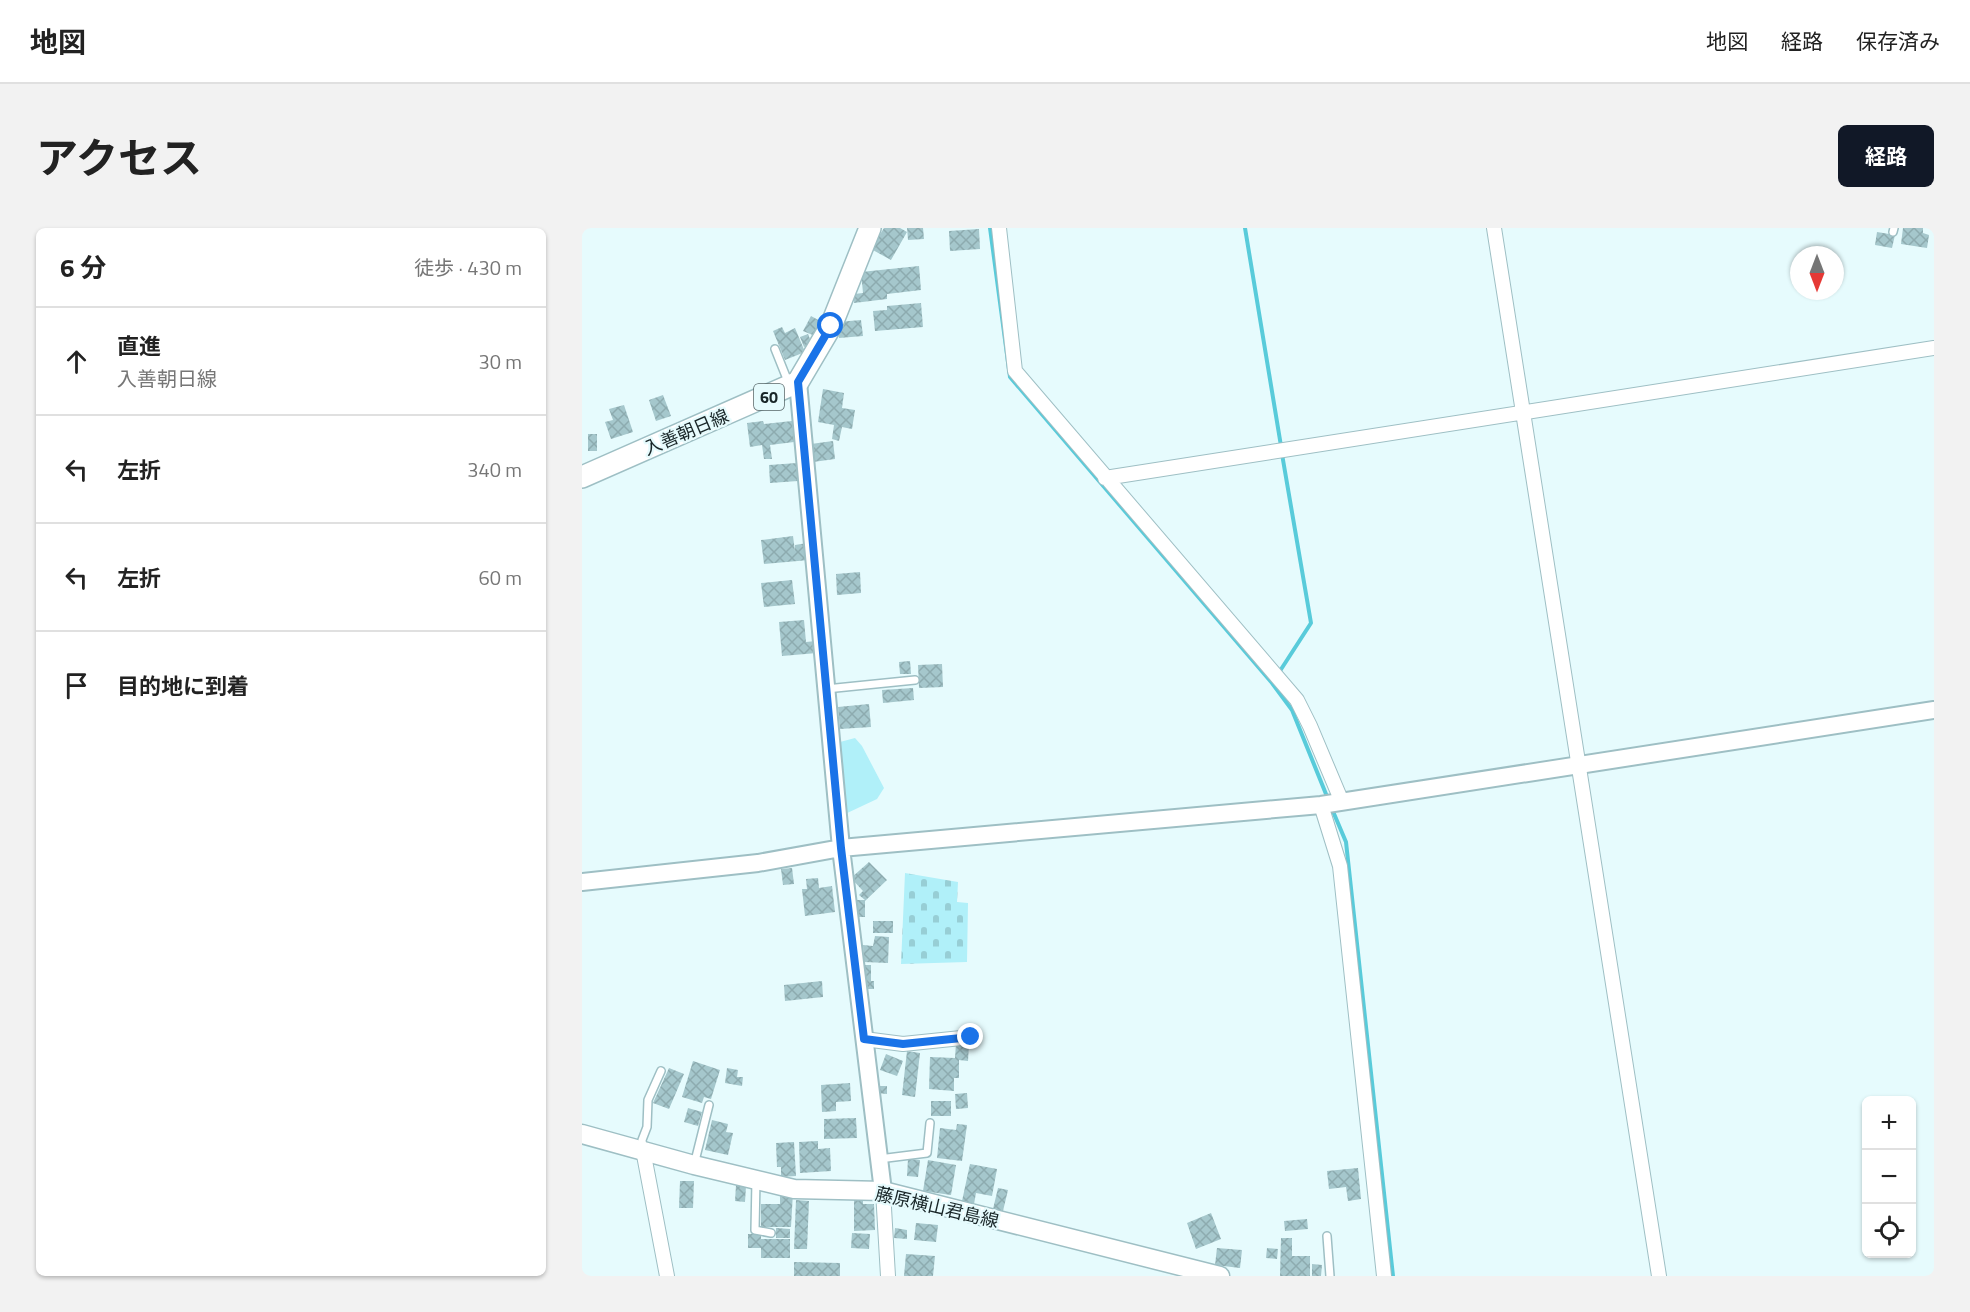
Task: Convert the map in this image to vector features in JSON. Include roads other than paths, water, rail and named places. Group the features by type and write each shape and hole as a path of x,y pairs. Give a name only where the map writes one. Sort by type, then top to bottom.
{"main road":[{"name":"60","path":"794,384 831,326 870,228"},
{"name":"入善朝日線","path":"582,477 794,384"},
{"name":"藤原横山君島線","path":"582,1134 694,1165 794,1189 883,1191 1220,1276"}],"street":[{"path":"999,228 1015,371 1297,700 1342,802"},
{"path":"1494,228 1659,1276"},
{"path":"1105,478 1934,348"},
{"path":"794,384 841,848 883,1191 888,1276"},
{"path":"582,882 758,863 841,848 1321,805 1934,710"},
{"path":"1321,805 1340,866 1384,1276"},
{"path":"864,1039 903,1044 971,1037"},
{"path":"643,1150 667,1276"}],"lane":[{"path":"775,349 794,384"},
{"path":"826,689 915,680"},
{"path":"643,1150 642,1140 647,1127 648,1100 661,1071"},
{"path":"694,1165 709,1105"},
{"path":"879,1159 927,1153 930,1123"},
{"path":"756,1180 755,1230 771,1233"},
{"path":"1327,1236 1330,1276"}],"waterway":[{"path":"990,228 1010,377 1272,683 1292,710 1328,799"},
{"path":"1245,228 1281,446"},
{"path":"1278,674 1311,623 1282,454"},
{"path":"1332,809 1346,842 1393,1276"}]}
